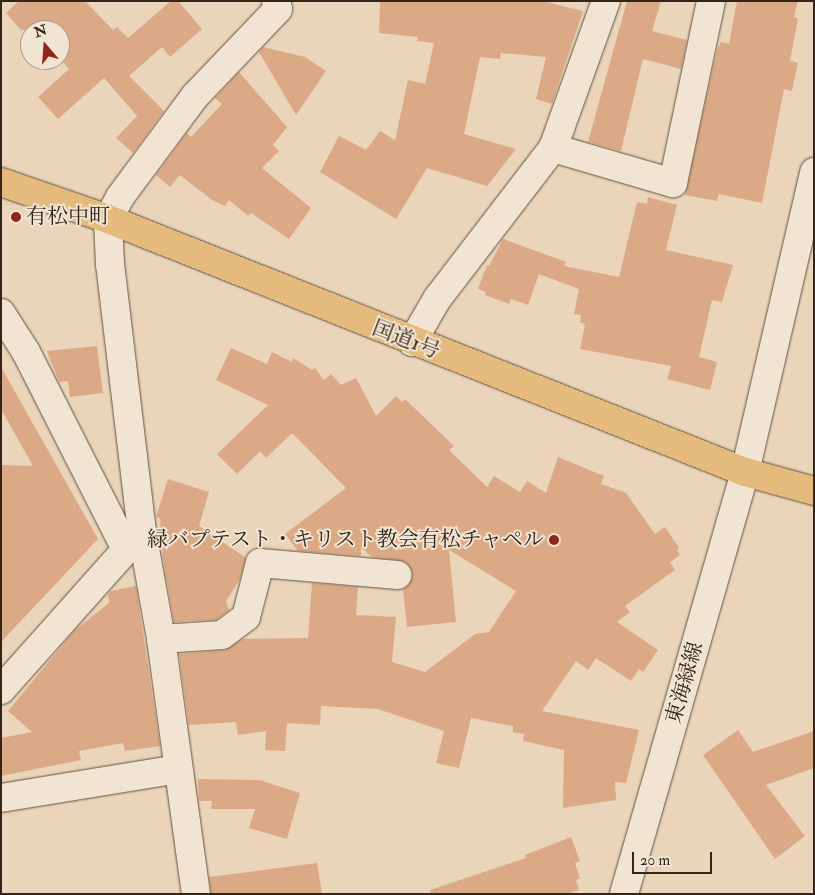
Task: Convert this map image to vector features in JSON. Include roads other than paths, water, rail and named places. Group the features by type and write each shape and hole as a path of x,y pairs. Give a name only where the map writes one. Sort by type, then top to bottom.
{"highway":[{"name":"国道1号","path":"1,182 108,220 412,342 745,472 814,491"}],"street":[{"path":"196,894 161,639 134,540 110,265 108,220 120,196 195,96 278,9 276,1"},
{"path":"412,342 437,299 552,148 606,1"},
{"path":"552,148 672,183 711,1"},
{"name":"東海緑線","path":"624,894 745,472 814,172"},
{"path":"1,313 26,352 134,540"},
{"path":"1,690 134,540"},
{"path":"161,639 222,635 246,617 260,563 397,575"},
{"path":"1,798 178,768"}],"place":[{"name":"有松中町","path":"16,217"},
{"name":"緑バプテスト・キリスト教会有松チャペル","path":"554,540"}]}
